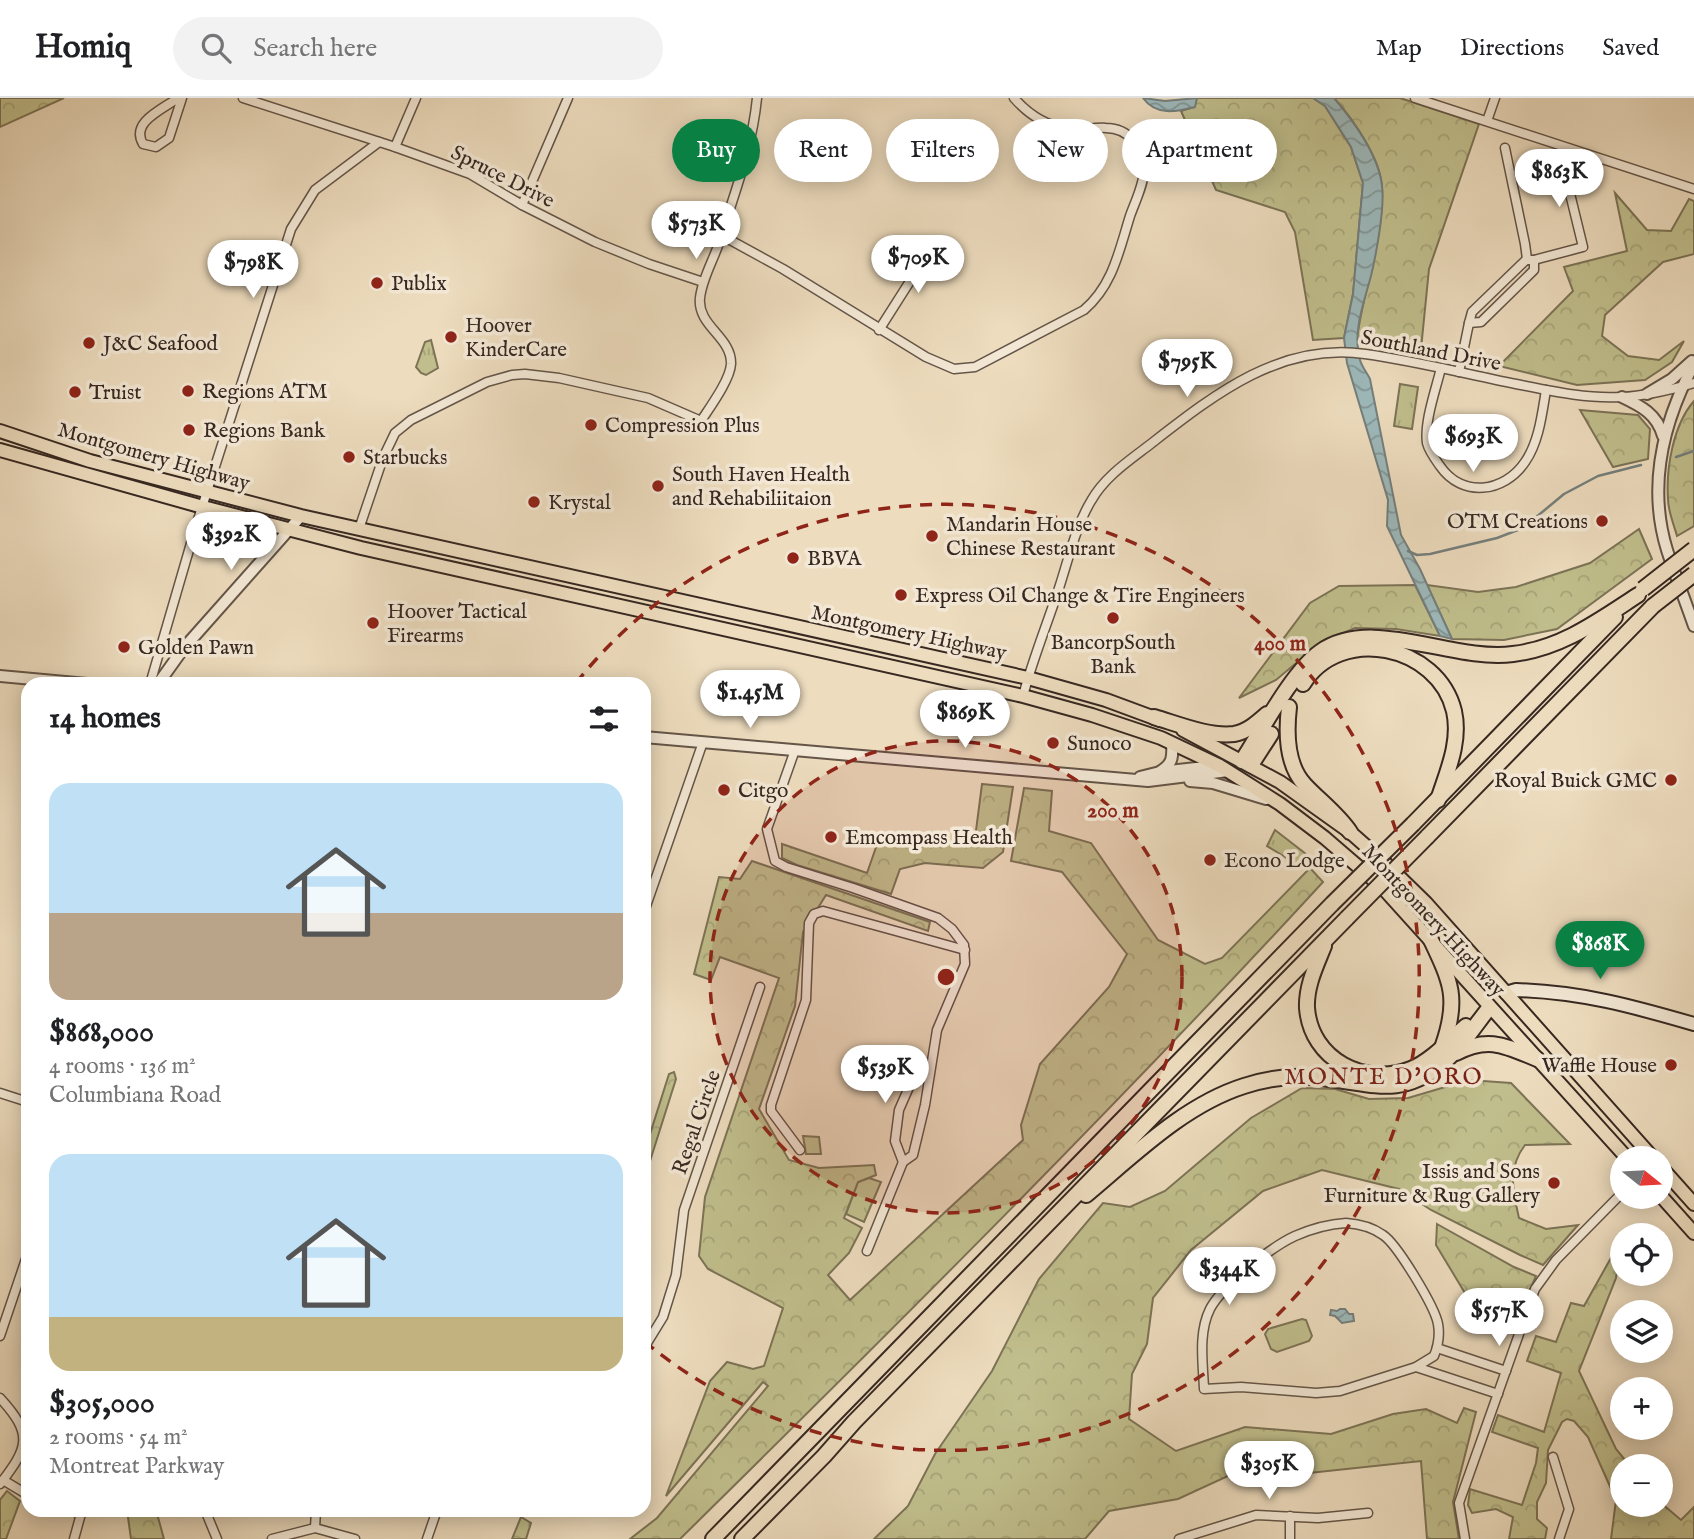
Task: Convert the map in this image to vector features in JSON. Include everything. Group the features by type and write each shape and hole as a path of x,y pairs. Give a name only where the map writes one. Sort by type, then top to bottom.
{"highway":[{"path":"713,1539 1332,904 1438,800 1641,592 1694,549"},
{"path":"742,1539 1028,1242 1653,606 1694,574"},
{"path":"1350,832 1302,782 1289,747 1284,706 1299,672 1308,662 1328,647 1376,637 1463,654 1514,654 1562,642 1641,592"},
{"path":"1247,763 1284,706 1309,674 1329,659 1350,649 1383,648 1407,656 1431,671 1447,692 1454,713 1455,740 1438,800"},
{"path":"1154,717 1214,733 1236,734 1254,726 1284,706"},
{"path":"1328,936 1311,978 1307,1007 1318,1042 1332,1059 1354,1071 1381,1076 1415,1068 1447,1050 1491,1042 1538,1059"},
{"path":"1430,940 1449,978 1452,994 1447,1050"},
{"path":"1028,1242 1136,1153 1214,1099 1244,1086 1275,1079 1315,1078 1376,1087 1406,1084 1429,1073 1447,1050 1489,1008"}],"main road":[{"name":"Montgomery Highway","path":"0,431 90,461 301,516 1028,678 1154,717 1280,782 1350,832 1406,883 1642,1146"},
{"name":"Montgomery Highway","path":"0,450 289,530 1023,696 1092,715 1172,744 1224,768 1280,804 1350,858 1383,888 1616,1146"},
{"path":"1224,768 1247,763"},
{"path":"1489,1008 1506,993 1516,990 1616,1001 1694,1024"},
{"path":"1673,1180 1694,1204"},
{"path":"1673,1209 1694,1233"}],"street":[{"path":"180,98 169,138 156,148 143,144 139,131 142,124 180,98"},
{"name":"Spruce Drive","path":"243,98 396,147 470,174 522,205 595,242 703,282"},
{"path":"396,147 416,98"},
{"path":"522,205 568,98"},
{"path":"359,529 383,458 396,433 411,420 487,382 517,374 559,378 648,398 701,421 727,377 731,364 729,352 703,317 699,301 754,131 757,98"},
{"path":"721,235 783,269 926,357 954,369 975,367 1084,310 1097,299 1108,283 1144,172 1142,151 1125,133 1108,127 1069,129 1039,119 1014,98"},
{"path":"1415,98 1694,188"},
{"path":"1487,121 1496,98"},
{"path":"152,677 291,229 315,190 379,142"},
{"path":"1469,323 1481,322 1534,270 1525,244 1505,148"},
{"path":"1459,372 1472,312 1530,260 1583,247 1563,165 1570,149"},
{"path":"879,330 933,245"},
{"name":"Southland Drive","path":"1023,696 1081,521 1098,488 1114,472 1167,431 1245,377 1285,360 1345,352 1591,397 1647,394 1694,383"},
{"path":"1694,362 1673,406 1664,438 1658,483 1660,516 1667,549 1694,626"},
{"path":"1647,394 1694,362"},
{"path":"1441,368 1427,430 1427,443 1444,472 1451,479 1471,488 1490,487 1504,482 1526,462 1536,440 1546,390"},
{"path":"1622,397 1644,407 1661,427 1664,438"},
{"path":"163,677 183,649 301,516"},
{"path":"0,676 21,678"},
{"path":"651,738 1148,781 1177,779 1224,768"},
{"path":"651,892 703,742"},
{"path":"1160,772 1170,765 1173,756 1172,744"},
{"path":"794,750 766,829 775,861 938,918 952,929 965,950 965,964 937,1030 914,1155 903,1162 867,1251"},
{"path":"1134,778 1160,772 1224,768"},
{"path":"1177,779 1225,786 1280,804"},
{"path":"800,1150 771,1111 771,1105 806,1000 809,923 814,914 823,911 834,913 965,950"},
{"name":"Regal Circle","path":"651,1337 663,1317 676,1275 684,1210 760,987"},
{"path":"903,1162 895,1141 899,1110 913,1078 929,1067"},
{"path":"0,1093 21,1100"},
{"path":"1465,1539 1459,1503 1535,1289 1556,1260 1610,1205"},
{"path":"1332,1224 1361,1224 1383,1235 1393,1244 1435,1313 1439,1325 1437,1348 1434,1356 1416,1367 1352,1388 1327,1393 1241,1387 1204,1389 1202,1348 1205,1324 1210,1310 1224,1289 1274,1249 1294,1237 1332,1224"},
{"path":"0,1336 21,1274"},
{"path":"1437,1348 1506,1371"},
{"path":"1416,1367 1498,1394"},
{"path":"0,1398 21,1426"},
{"path":"21,1451 18,1461 2,1482 21,1492"},
{"path":"1553,1457 1569,1509 1559,1539"},
{"path":"1180,1539 1256,1515 1318,1518 1368,1513"},
{"path":"1290,1516 1290,1539"},
{"path":"74,1539 81,1517"},
{"path":"208,1517 217,1539"},
{"path":"315,1528 316,1517"},
{"path":"427,1539 435,1517"},
{"path":"272,1539 315,1528 355,1539"}],"green space":[{"path":"0,98 64,98 0,127"},
{"path":"1197,98 1313,98 1325,106 1351,147 1363,183 1353,294 1344,338 1313,340 1295,232 1285,212 1216,190 1212,182 1277,182 1277,119 1185,119 1181,111 1194,107"},
{"path":"1334,98 1400,98 1479,124 1429,269 1421,349 1357,339 1377,245 1382,188 1371,152"},
{"path":"1615,193 1647,230 1671,231 1689,199 1694,201 1694,254 1663,262 1605,315 1602,336 1628,356 1659,360 1684,341 1672,362 1645,380 1577,385 1499,366 1573,291 1564,267 1627,251"},
{"path":"431,340 438,368 426,375 416,367 425,342"},
{"path":"1400,384 1418,387 1412,429 1394,426"},
{"path":"1694,401 1694,526 1677,536 1668,504 1670,461 1676,434"},
{"path":"1580,410 1638,415 1650,429 1648,459 1613,467"},
{"path":"1639,529 1652,559 1557,629 1504,640 1452,639 1427,585 1478,592 1516,587 1590,563"},
{"path":"1415,585 1440,636 1396,629 1355,628 1321,642 1276,680 1239,698 1310,603 1339,586"},
{"path":"982,784 1013,787 1003,852 983,868 925,863 900,869 891,894 782,858 782,844 867,873 881,833 974,846"},
{"path":"1024,788 1052,791 1049,831 1091,843 1158,940 1205,964 1222,958 1310,868 1323,882 1086,1133 680,1539 630,1539 657,1518 768,1386 763,1382 666,1496 710,1381 727,1362 753,1369 764,1366 783,1308 708,1269 699,1256 705,1197 779,978 720,957 711,980 694,974 719,877 740,879 752,861 930,922 928,931 826,895 803,932 795,1006 759,1109 789,1160 819,1168 874,1165 876,1175 858,1182 844,1218 862,1228 849,1253 828,1275 850,1300 1023,1140 1021,1125 1040,1064 1109,987 1127,954 1062,872 1011,861"},
{"path":"1275,830 1306,854 1300,866 1267,846"},
{"path":"674,1072 676,1079 651,1158 651,1131 669,1074"},
{"path":"1469,1080 1511,1083 1570,1144 1525,1145 1516,1162 1513,1180 1519,1218 1546,1229 1578,1225 1543,1265 1431,1210 1399,1189 1322,1170 1263,1191 1191,1250 1153,1298 1147,1344 1132,1374 1129,1419 1176,1451 1245,1427 1331,1434 1393,1414 1426,1409 1457,1423 1464,1408 1476,1412 1453,1502 1459,1539 1427,1539 1421,1461 1309,1473 1230,1475 1178,1499 1109,1511 1085,1539 874,1539 908,1506 935,1454 992,1371 1039,1279 1103,1203 1130,1207 1165,1191 1251,1118 1302,1088 1335,1089 1369,1099 1408,1098"},
{"path":"803,1136 819,1137 821,1154 806,1154"},
{"path":"869,1178 881,1182 864,1222 846,1214 858,1182"},
{"path":"1437,1224 1514,1267 1536,1276 1511,1333 1477,1313 1436,1245"},
{"path":"1610,1260 1610,1286 1613,1286 1579,1371 1610,1440 1620,1454 1610,1454 1610,1486 1588,1437 1574,1421 1567,1419 1562,1422 1548,1450 1546,1483 1537,1502 1537,1519 1547,1528 1545,1539 1509,1539 1513,1517 1496,1509 1472,1513 1468,1505 1470,1489 1522,1505 1536,1463 1538,1448 1492,1432 1498,1415 1544,1432 1561,1373 1527,1361 1536,1336 1556,1342 1571,1303 1584,1306"},
{"path":"1306,1320 1312,1336 1309,1341 1277,1352 1271,1349 1265,1334 1268,1329"},
{"path":"7,1491 20,1501 6,1539 0,1539 0,1500"},
{"path":"1694,1507 1694,1539 1611,1539 1614,1517 1673,1517 1673,1513 1681,1520"},
{"path":"128,1517 158,1517 164,1539 131,1539"},
{"path":"521,1517 531,1523 526,1539 512,1539"}],"water":[{"path":"1143,98 1165,101 1197,98 1195,107 1167,111 1154,108"},
{"path":"1313,98 1334,98 1364,139 1380,175 1383,195 1381,218 1373,267 1360,318 1358,350 1361,363 1370,379 1401,535 1452,639 1440,636 1387,526 1388,500 1347,363 1344,338 1353,294 1363,183 1351,147 1325,106"},
{"path":"1340,1309 1353,1314 1354,1321 1342,1323 1330,1315 1331,1310"}],"waterway":[{"path":"1676,457 1694,451"},
{"path":"1408,551 1417,555 1430,554 1497,538 1523,528 1564,494 1598,476 1641,465"}],"place":[{"name":"Publix","path":"377,283"},
{"name":"Hoover KinderCare","path":"451,337"},
{"name":"J&C Seafood","path":"89,343"},
{"name":"Regions ATM","path":"188,391"},
{"name":"Truist","path":"75,392"},
{"name":"Compression Plus","path":"591,425"},
{"name":"Regions Bank","path":"189,430"},
{"name":"Starbucks","path":"349,457"},
{"name":"South Haven Health and Rehabiliitaion","path":"658,486"},
{"name":"Krystal","path":"534,502"},
{"name":"OTM Creations","path":"1602,521"},
{"name":"Mandarin House Chinese Restaurant","path":"932,536"},
{"name":"BBVA","path":"793,558"},
{"name":"Express Oil Change & Tire Engineers","path":"901,595"},
{"name":"BancorpSouth Bank","path":"1113,618"},
{"name":"Hoover Tactical Firearms","path":"373,623"},
{"name":"Golden Pawn","path":"124,647"},
{"name":"Sunoco","path":"1053,743"},
{"name":"Royal Buick GMC","path":"1671,780"},
{"name":"Citgo","path":"724,790"},
{"name":"Emcompass Health","path":"831,837"},
{"name":"Econo Lodge","path":"1210,860"},
{"name":"Waffle House","path":"1671,1065"},
{"name":"Issis and Sons Furniture & Rug Gallery","path":"1554,1183"}],"district":[{"name":"MONTE D'ORO","path":"1384,1076"}]}
